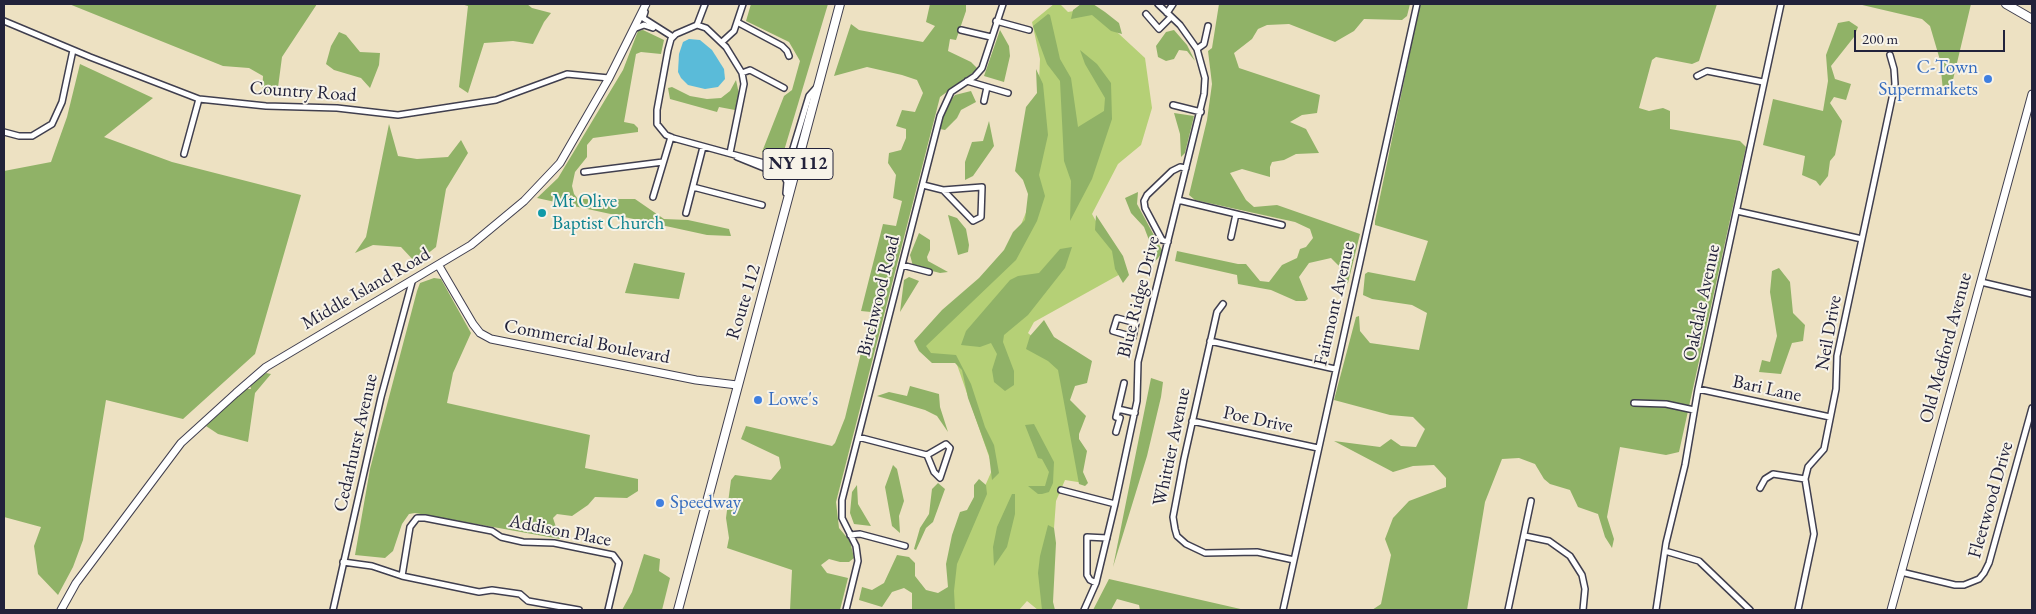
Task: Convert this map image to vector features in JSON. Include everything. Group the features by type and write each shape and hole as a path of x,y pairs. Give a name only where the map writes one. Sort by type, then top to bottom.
{"main road":[{"name":"Route 112","path":"678,610 737,385 778,243 840,4"},
{"path":"2006,4 2032,19"}],"street":[{"name":"Middle Island Road","path":"61,610 76,583 181,443 236,392 266,367 439,266 471,245 519,205 560,163 609,78 647,4"},
{"path":"647,4 643,18 672,38"},
{"path":"697,25 705,4"},
{"path":"722,42 734,31 743,4"},
{"name":"Birchwood Road","path":"847,610 858,561 856,546 845,526 841,510 942,107 951,92 968,81 982,68 1003,4"},
{"name":"Blue Ridge Drive","path":"1084,610 1096,583 1115,504 1135,413 1138,393 1136,373 1143,339 1201,112 1205,78 1197,49 1190,37 1158,4"},
{"path":"1146,14 1159,30 1169,15 1173,4"},
{"name":"Fairmont Avenue","path":"1283,610 1417,4"},
{"name":"Oakdale Avenue","path":"1656,610 1665,551 1698,389 1738,211 1763,82 1782,4"},
{"name":"Country Road","path":"4,21 199,99 266,106 337,108 398,115 496,100 567,74 609,78"},
{"path":"996,21 1029,30"},
{"path":"737,22 782,46 789,56"},
{"path":"632,32 638,25 644,25 672,38"},
{"path":"730,153 744,84 742,73 722,42 706,28 697,25 688,27 672,38 656,118 657,124 671,137 703,147 779,166 788,165 809,96 819,84"},
{"path":"1197,49 1204,44 1208,26"},
{"path":"961,30 991,38"},
{"path":"4,132 19,136 32,136 52,124 62,102 74,50"},
{"name":"Neil Drive","path":"1805,479 1808,467 1824,449 1836,389 1835,368 1895,84 1894,68 1890,54"},
{"path":"742,73 750,70 784,88"},
{"path":"1697,76 1707,71 1763,82"},
{"path":"968,81 1008,93"},
{"path":"984,101 987,87"},
{"name":"Old Medford Avenue","path":"1891,610 2032,94"},
{"path":"184,154 199,99"},
{"path":"1173,105 1201,112"},
{"path":"653,197 671,137"},
{"path":"686,213 703,147"},
{"path":"730,153 752,165 778,172 787,182 787,192 775,238 778,243"},
{"path":"584,172 663,162"},
{"path":"1168,242 1162,240 1145,208 1144,201 1172,171 1186,168"},
{"path":"923,185 943,190 982,187 981,217 974,221 943,190"},
{"path":"693,187 762,204"},
{"path":"1178,200 1282,225"},
{"path":"1738,211 1862,239"},
{"path":"1231,236 1236,214"},
{"path":"902,265 928,272"},
{"name":"Commercial Boulevard","path":"439,266 473,324 480,333 491,339 696,380 737,385"},
{"name":"Cedarhurst Avenue","path":"333,610 381,397 412,282"},
{"path":"1982,282 2032,294"},
{"name":"Whittier Avenue","path":"1223,304 1217,312 1192,421 1173,517 1177,536 1186,544 1205,553 1257,552 1294,560"},
{"path":"1133,337 1136,323 1117,318 1113,332 1133,337 1143,339"},
{"path":"1210,341 1335,369"},
{"path":"1116,432 1120,418 1116,418 1124,383"},
{"name":"Bari Lane","path":"1698,389 1830,418"},
{"path":"1634,403 1666,404 1694,410"},
{"name":"Fleetwood Drive","path":"1902,572 1964,585 1979,579 1984,573 1989,564 2032,408"},
{"path":"1118,409 1135,413"},
{"name":"Poe Drive","path":"1192,421 1318,448"},
{"path":"858,437 927,455 946,444 950,448 940,478 934,472 927,455"},
{"path":"1760,488 1765,479 1773,474 1805,479 1814,534 1798,610"},
{"path":"1061,490 1115,504"},
{"path":"1508,610 1532,501"},
{"name":"Addison Place","path":"402,576 410,527 417,518 425,518 492,531 501,537 523,542 554,542 613,555 619,563 608,610"},
{"path":"850,535 860,534 905,546"},
{"path":"1525,536 1549,541 1570,556 1583,582 1583,610"},
{"path":"1096,583 1090,580 1087,574 1087,537 1107,538"},
{"path":"1665,551 1684,555 1704,564 1750,610"},
{"path":"344,562 372,566 402,576 479,592 492,590 520,594 528,601 579,610"}],"green space":[{"path":"69,4 317,4 282,57 277,95 262,94 263,76 249,68 223,66"},
{"path":"461,4 527,4 532,8 551,13 544,22 533,44 513,41 484,43 468,93 459,87 468,6"},
{"path":"751,4 828,4 783,154 778,156 770,156 762,152 784,96 792,90 800,61 789,42 746,21"},
{"path":"930,4 966,4 966,11 956,40 950,39 948,51 971,62 978,69 940,97 836,502 839,528 850,541 854,558 849,562 829,559 821,565 827,573 848,578 840,610 790,610 792,570 727,548 729,538 726,518 731,480 735,475 771,480 781,468 779,457 741,439 746,426 832,446 835,443 845,418 871,312 861,311 883,224 896,226 902,201 893,198 896,175 888,163 889,153 901,150 906,138 906,129 896,126 902,110 915,112 923,93 917,80 867,67 834,76 851,24 859,30 923,42 935,26 926,22"},
{"path":"1054,4 1060,4 1068,12 1091,8 1145,58 1152,108 1141,145 1118,164 1092,214 1124,272 1034,322 1028,333 1064,365 1084,483 1065,480 1056,501 1048,610 1038,610 1027,601 1019,610 952,610 952,560 993,468 955,359 931,357 921,342 1011,249 1034,193 1040,59 1032,22"},
{"path":"1081,4 1093,4 1105,12 1119,23 1122,34 1111,31 1092,15 1071,19 1073,10"},
{"path":"1219,4 1410,4 1407,16 1402,20 1364,19 1354,31 1335,42 1289,24 1267,25 1258,29 1252,39 1234,53 1239,68 1320,95 1317,113 1302,115 1290,122 1306,129 1319,153 1296,154 1284,160 1272,162 1270,177 1242,169 1230,173 1246,200 1254,207 1277,205 1360,234 1348,283 1336,287 1340,267 1331,258 1309,263 1299,277 1308,299 1305,301 1296,301 1271,290 1238,284 1237,275 1175,261 1177,251 1246,264 1260,281 1269,282 1282,265 1297,258 1300,249 1306,247 1313,238 1310,229 1295,222 1195,200 1189,195 1207,120 1212,84 1208,51 1212,48"},
{"path":"1420,4 1717,4 1699,61 1692,64 1656,57 1652,60 1639,108 1649,111 1663,108 1670,111 1670,129 1740,141 1746,147 1679,452 1666,455 1620,447 1607,517 1614,539 1612,548 1605,537 1598,514 1578,507 1570,490 1550,484 1544,479 1535,464 1519,458 1502,459 1485,502 1467,610 1372,610 1381,604 1391,555 1385,539 1393,518 1409,501 1446,487 1446,478 1434,465 1413,466 1393,472 1334,441 1380,447 1391,439 1401,446 1416,447 1425,429 1413,417 1390,415 1334,400 1356,317 1359,316 1360,331 1370,343 1419,350 1427,313 1412,305 1372,299 1363,295 1365,274 1368,272 1415,281 1428,241 1375,225"},
{"path":"1858,4 1971,4 1951,88 1946,92 1943,91 1940,60 1930,26 1922,19"},
{"path":"1048,14 1050,15 1060,59 1071,78 1078,127 1104,111 1105,98 1085,64 1080,50 1097,64 1111,83 1112,119 1092,179 1070,221 1071,181 1064,161 1060,81 1047,64 1033,26"},
{"path":"1849,21 1858,27 1854,37 1831,66 1835,79 1851,84 1846,100 1834,97 1830,103 1842,121 1835,155 1830,161 1828,176 1820,186 1816,181 1802,175 1805,156 1763,145 1773,99 1823,111 1828,81 1826,55 1838,23"},
{"path":"643,30 664,40 661,54 641,52 636,54 624,122 634,124 638,128 638,132 593,138 587,145 587,157 575,172 572,186 574,194 578,199 635,199 664,219 688,220 729,229 731,236 707,235 537,198 558,178 623,70 638,31"},
{"path":"1000,30 1009,46 1010,56 1004,82 984,76"},
{"path":"1174,30 1187,45 1195,61 1187,51 1179,50 1174,59 1166,61 1158,57 1156,46 1166,32"},
{"path":"339,32 346,35 360,52 380,53 379,65 370,88 361,78 334,70 326,64 331,46"},
{"path":"80,64 153,98 104,137 172,162 301,195 255,354 183,419 106,400 83,540 73,567 58,595 38,574 34,546 41,527 4,517 4,171 51,162 67,117"},
{"path":"1036,69 1043,84 1048,135 1039,175 1045,196 1037,221 1016,260 926,346 931,353 956,355 971,384 985,427 994,445 999,473 992,480 989,455 968,398 962,370 955,363 932,363 919,351 914,341 942,310 979,278 1004,250 1013,232 1025,220 1028,194 1023,180 1015,171 1026,107 1037,93"},
{"path":"736,80 739,94 735,110 719,107 717,112 670,99 668,88 672,87 690,96 707,99 721,98 730,91"},
{"path":"971,91 976,102 961,110 957,118 945,130 940,129 946,106 955,95"},
{"path":"1174,113 1194,116 1185,153 1181,157 1180,134"},
{"path":"989,121 994,146 973,176 965,180 965,162 972,142 983,141"},
{"path":"389,124 398,156 417,159 448,157 461,140 468,153 446,189 436,247 416,263 401,247 373,245 355,253 366,237"},
{"path":"1138,192 1137,204 1163,252 1153,264 1152,248 1144,227 1131,213 1125,198"},
{"path":"948,215 957,218 966,229 969,245 968,252 958,255"},
{"path":"1096,215 1123,256 1129,275 1123,283 1115,269 1112,251 1095,230"},
{"path":"919,233 930,240 928,261 948,272 940,273 913,266 910,255"},
{"path":"1072,247 1065,268 1028,315 1004,335 1003,342 1014,371 1014,385 1005,391 994,382 992,370 997,354 991,343 980,347 961,345 966,331 1010,280 1018,276 1039,273 1060,249"},
{"path":"634,263 685,273 679,299 625,293"},
{"path":"1779,268 1790,282 1793,313 1805,325 1803,341 1792,343 1781,374 1759,372 1762,360 1770,362 1777,336 1770,292 1772,271"},
{"path":"909,277 919,281 900,312 904,280"},
{"path":"434,278 441,279 471,333 453,373 447,403 590,435 585,468 638,479 638,491 627,498 595,497 588,505 572,516 557,514 553,518 560,539 415,513 409,514 402,524 393,551 385,558 355,555 370,469 417,291 420,283"},
{"path":"1044,320 1054,337 1092,361 1087,383 1075,386 1070,400 1086,416 1079,434 1079,439 1087,451 1083,472 1088,483 1085,486 1079,484 1058,370 1048,361 1026,349 1030,336"},
{"path":"266,373 271,374 255,393 248,442 218,434 206,426 245,389 251,389 250,385"},
{"path":"1151,378 1163,382 1161,397 1147,456 1113,567"},
{"path":"910,386 939,394 940,407 948,432 937,416 925,410 877,396 889,392 907,396"},
{"path":"1034,424 1054,462 1053,483 1049,492 1042,494 1038,494 1028,486 1045,486 1049,472 1042,459 1038,458 1025,425"},
{"path":"893,465 897,469 904,501 899,516 900,533 892,526 885,487"},
{"path":"979,479 986,485 987,494 957,564 954,591 955,610 912,610 912,593 904,588 892,592 882,607 859,600 862,587 872,590 884,583 897,555 909,557 915,563 915,576 926,590 938,593 948,587 946,564 952,535 960,512 967,510 974,497 974,485"},
{"path":"938,483 945,489 933,522 926,528 916,550 914,549 920,528 929,514 932,489"},
{"path":"857,485 858,504 871,526 854,524 850,513 852,492"},
{"path":"1012,494 1015,494 1015,514 1007,547 994,566 993,547 997,527"},
{"path":"1048,525 1054,528 1056,543 1053,602 1055,610 1042,610 1038,573 1040,556"},
{"path":"644,554 660,559 659,571 670,578 662,610 622,610 632,592"},
{"path":"1109,579 1245,610 1140,610 1139,605 1117,599 1111,610 1093,610"}],"water":[{"path":"689,39 700,40 712,50 724,69 725,79 718,87 705,89 688,85 681,78 678,72 679,54 683,42"}],"place":[{"name":"C‑Town Supermarkets","path":"1988,79"},
{"name":"Mt Olive Baptist Church","path":"542,213"},
{"name":"Lowe's","path":"758,400"},
{"name":"Speedway","path":"660,503"}]}
